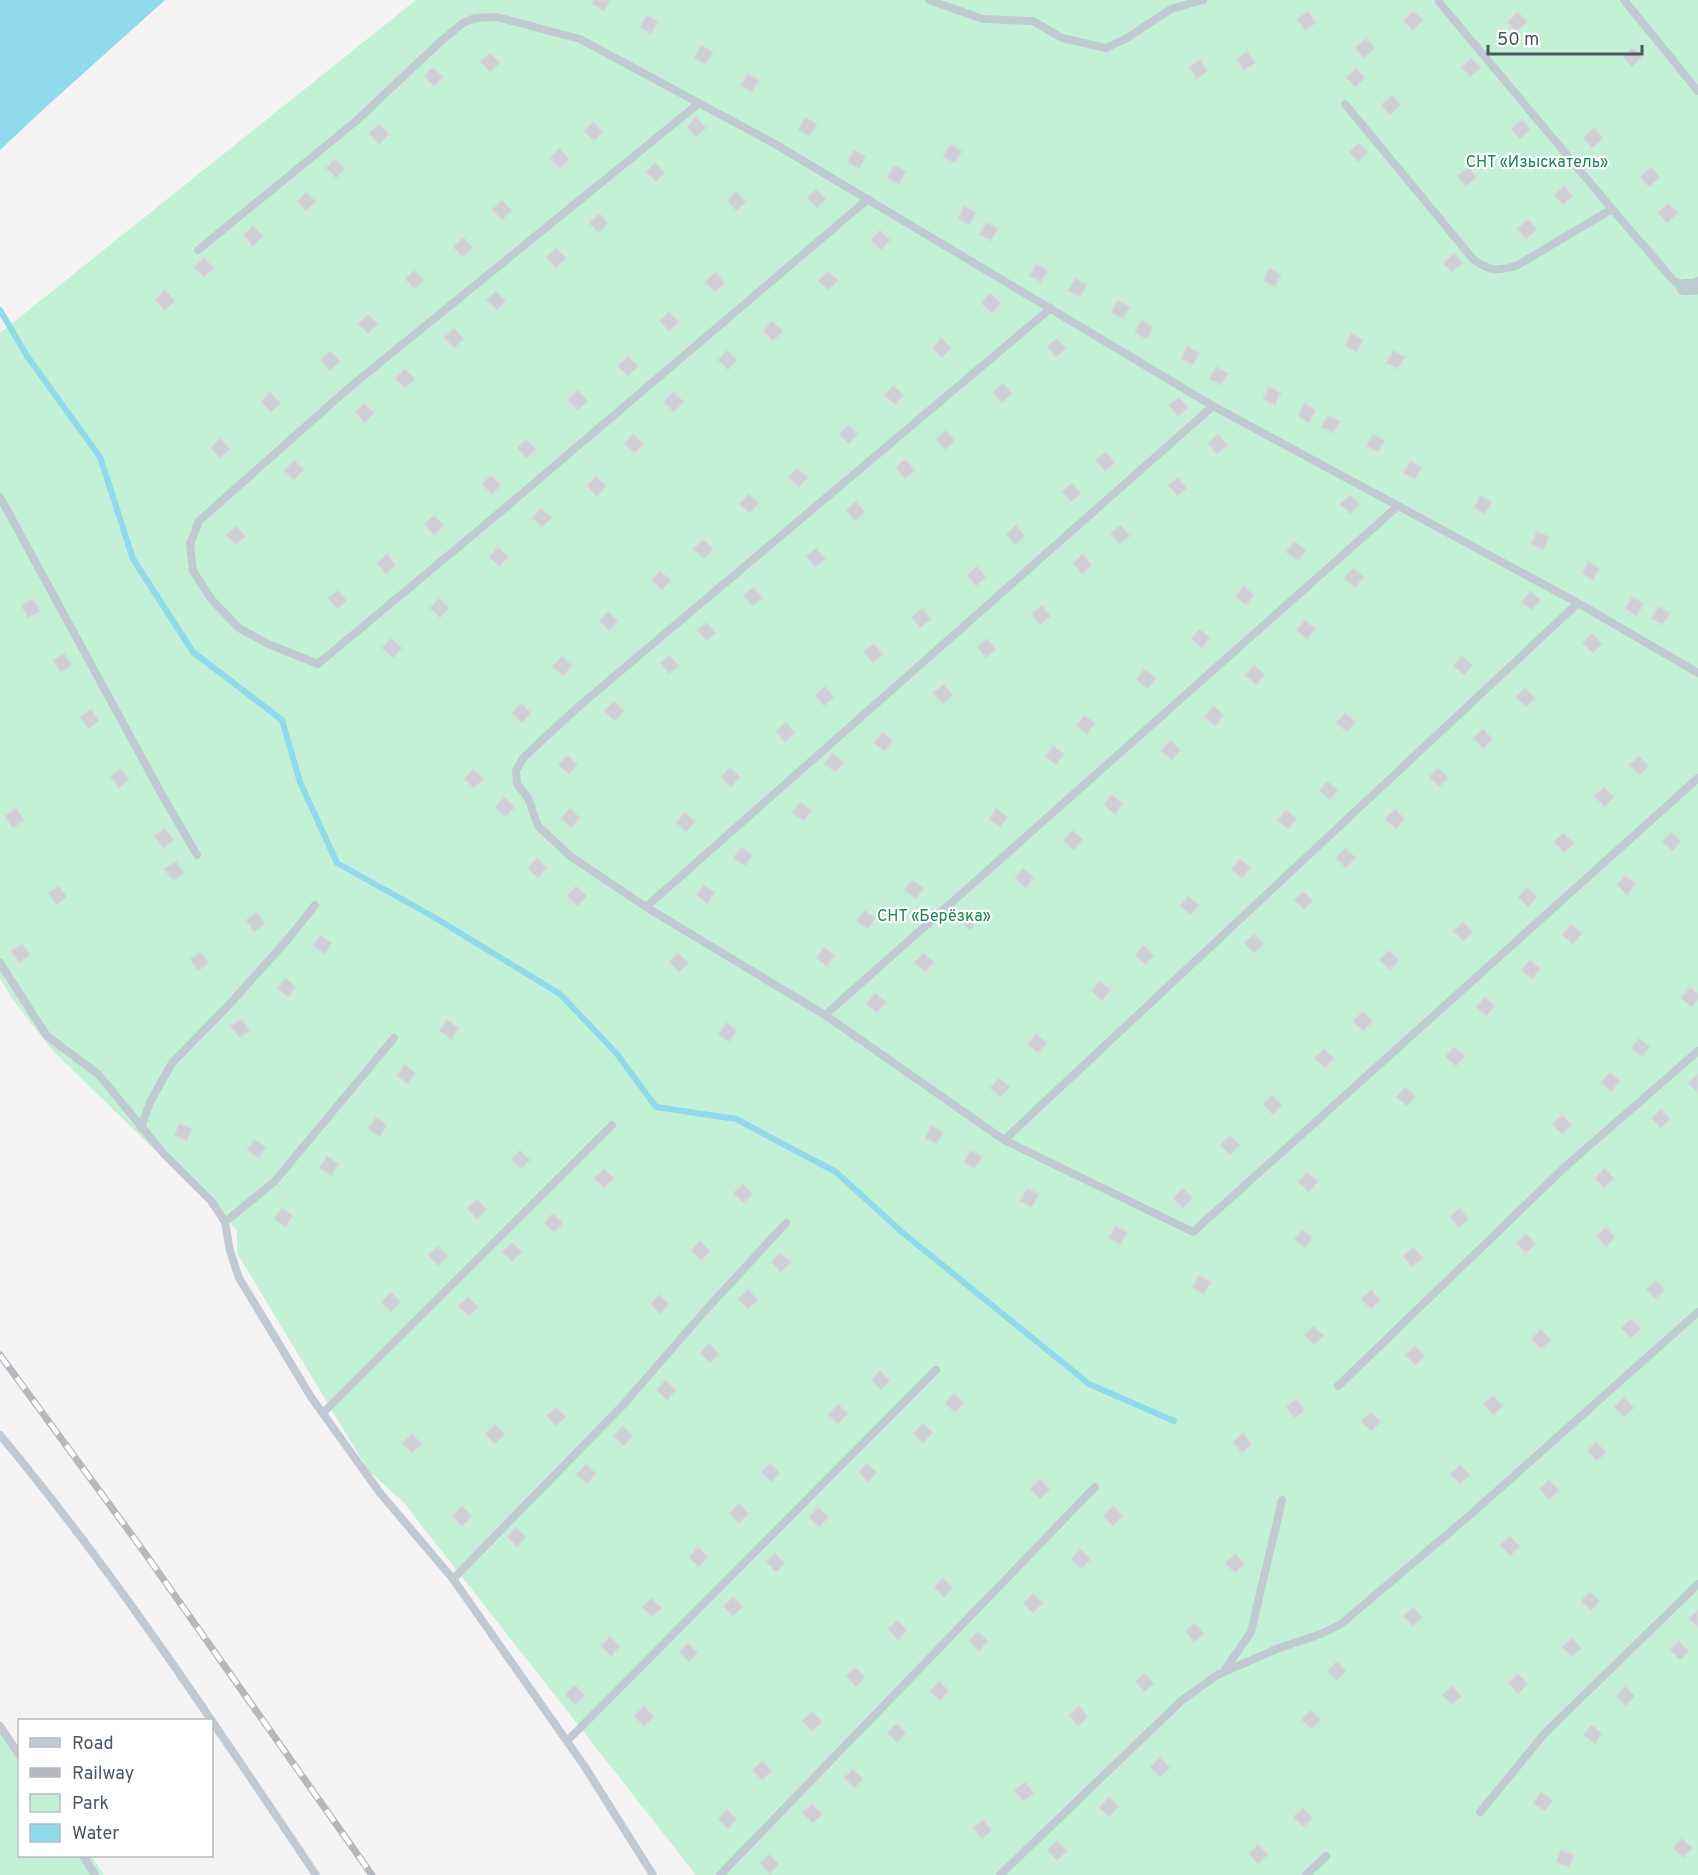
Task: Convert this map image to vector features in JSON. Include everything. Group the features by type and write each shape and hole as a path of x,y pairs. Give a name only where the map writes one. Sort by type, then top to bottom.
{"lane":[{"path":"929,0 983,19 1033,21 1062,38 1106,48 1127,38 1171,9 1203,0"},
{"path":"1624,0 1698,91"},
{"path":"1439,2 1673,280 1691,286"},
{"path":"198,250 355,122 463,23 475,18 496,17 580,39 775,144 1213,406 1578,603 1698,673"},
{"path":"698,104 350,387 199,521 190,544 193,571 212,600 238,628 266,643 318,664 868,199"},
{"path":"1345,104 1473,259 1486,268 1499,270 1516,266 1612,209"},
{"path":"1051,308 578,707 524,757 516,770 518,784 528,798 538,826 570,856 646,907 825,1015 1004,1140 1192,1232 1698,778"},
{"path":"646,907 1213,406"},
{"path":"0,497 143,762 197,855"},
{"path":"825,1015 1398,506"},
{"path":"1004,1140 1578,603"},
{"path":"141,1128 150,1102 172,1063 226,1008 289,938 315,904"},
{"path":"0,963 47,1036 98,1074 164,1154 212,1202 225,1222 230,1251 239,1278 311,1397 380,1493 453,1579 585,1767 653,1875"},
{"path":"225,1222 274,1182 394,1038"},
{"path":"1338,1386 1566,1167 1698,1051"},
{"path":"323,1413 612,1125"},
{"path":"453,1579 624,1404 703,1313 786,1223"},
{"path":"1000,1875 1181,1701 1224,1672 1341,1624 1470,1515 1698,1312"},
{"path":"567,1741 936,1370"},
{"path":"0,1435 50,1495 172,1662 211,1719"},
{"path":"720,1875 1095,1487"},
{"path":"1224,1672 1251,1632 1282,1500"},
{"path":"1480,1812 1545,1732 1698,1584"},
{"path":"213,1723 316,1875"},
{"path":"0,1726 18,1753"},
{"path":"1306,1875 1326,1856"},
{"path":"84,1857 95,1875"}],"green space":[{"name":"СНТ «Берёзка»","path":"416,0 1698,0 1698,1875 696,1875 404,1503 368,1470 237,1253 237,1230 52,1050 11,997 0,978 0,333"},
{"path":"0,1723 18,1750 18,1857 92,1857 104,1875 0,1875"}],"water":[{"path":"0,0 165,0 0,150"}],"building":[{"path":"594,0 610,0 604,11 592,4"},
{"path":"1308,11 1316,23 1305,30 1297,19"},
{"path":"1413,11 1423,20 1413,30 1403,21"},
{"path":"1518,12 1527,22 1516,32 1507,22"},
{"path":"646,15 658,21 651,34 640,28"},
{"path":"1366,38 1375,48 1364,58 1355,48"},
{"path":"701,45 713,52 706,64 694,58"},
{"path":"1633,47 1642,57 1632,67 1623,57"},
{"path":"1247,51 1255,63 1244,70 1236,59"},
{"path":"490,53 500,63 490,72 480,62"},
{"path":"1472,58 1481,68 1470,77 1461,67"},
{"path":"1200,59 1208,71 1197,79 1189,67"},
{"path":"433,67 443,77 434,86 424,76"},
{"path":"1356,68 1365,78 1355,87 1346,77"},
{"path":"747,74 759,80 752,92 740,86"},
{"path":"1392,95 1401,105 1390,115 1381,105"},
{"path":"696,117 706,128 696,137 687,127"},
{"path":"805,117 817,124 810,136 798,130"},
{"path":"1522,119 1531,129 1520,139 1511,129"},
{"path":"593,122 603,132 594,141 584,131"},
{"path":"379,124 389,134 379,144 369,133"},
{"path":"1594,128 1603,138 1592,148 1583,138"},
{"path":"1359,143 1368,152 1358,162 1349,152"},
{"path":"950,144 962,151 955,163 943,157"},
{"path":"559,148 569,159 560,168 550,158"},
{"path":"854,150 866,156 859,169 847,162"},
{"path":"335,159 345,169 336,178 326,168"},
{"path":"655,162 665,173 656,182 646,172"},
{"path":"894,165 906,171 899,184 887,178"},
{"path":"1468,167 1477,177 1466,186 1457,176"},
{"path":"1651,167 1660,177 1649,187 1640,177"},
{"path":"1564,186 1573,196 1563,205 1554,195"},
{"path":"816,189 826,199 817,208 807,198"},
{"path":"736,191 746,202 737,211 727,201"},
{"path":"306,192 316,202 306,211 297,201"},
{"path":"502,200 512,210 502,220 492,210"},
{"path":"1668,203 1678,213 1667,223 1658,213"},
{"path":"964,206 976,212 970,225 958,219"},
{"path":"599,213 608,223 599,233 589,223"},
{"path":"1528,219 1537,229 1526,239 1517,229"},
{"path":"986,222 998,228 991,241 979,235"},
{"path":"253,226 263,236 253,246 243,235"},
{"path":"880,230 890,240 881,250 871,240"},
{"path":"463,237 473,247 463,257 453,247"},
{"path":"556,248 566,258 556,268 546,257"},
{"path":"1454,253 1463,263 1452,272 1443,263"},
{"path":"204,258 214,268 204,277 194,267"},
{"path":"1036,264 1048,270 1041,282 1029,276"},
{"path":"1269,268 1281,274 1275,287 1263,281"},
{"path":"414,270 424,280 415,289 405,279"},
{"path":"828,271 838,280 829,290 818,281"},
{"path":"715,272 725,283 715,292 705,282"},
{"path":"1075,278 1087,285 1080,297 1068,291"},
{"path":"165,290 175,301 165,310 155,300"},
{"path":"496,291 506,301 497,310 486,300"},
{"path":"990,293 1001,303 992,313 981,303"},
{"path":"1118,300 1130,307 1123,319 1111,313"},
{"path":"669,312 679,322 669,331 659,321"},
{"path":"368,314 378,324 368,334 358,324"},
{"path":"1141,320 1153,327 1147,339 1135,333"},
{"path":"772,321 783,331 773,341 763,331"},
{"path":"454,328 464,339 454,348 444,338"},
{"path":"1351,333 1363,340 1357,352 1345,346"},
{"path":"941,338 951,348 942,358 932,348"},
{"path":"1057,338 1066,349 1056,357 1047,346"},
{"path":"1187,346 1199,353 1193,365 1181,359"},
{"path":"727,350 737,360 728,370 718,360"},
{"path":"1393,350 1405,357 1398,369 1386,363"},
{"path":"330,351 340,361 330,371 320,360"},
{"path":"628,356 638,366 628,376 618,366"},
{"path":"1216,366 1228,373 1221,385 1209,379"},
{"path":"405,369 415,379 405,388 395,378"},
{"path":"1003,383 1012,394 1002,403 993,392"},
{"path":"893,386 904,395 895,405 884,395"},
{"path":"1269,386 1281,393 1275,405 1263,399"},
{"path":"578,390 588,401 578,410 568,400"},
{"path":"270,392 281,403 271,412 261,402"},
{"path":"673,392 684,402 674,412 664,402"},
{"path":"1179,397 1188,408 1178,416 1169,405"},
{"path":"364,403 374,413 365,423 355,412"},
{"path":"1304,403 1316,410 1309,423 1298,416"},
{"path":"1328,415 1340,421 1333,433 1321,427"},
{"path":"848,425 858,434 849,444 839,434"},
{"path":"946,430 955,441 945,450 936,439"},
{"path":"633,434 644,444 635,453 624,444"},
{"path":"1218,434 1228,445 1217,454 1208,443"},
{"path":"1373,434 1385,440 1378,452 1366,446"},
{"path":"220,438 230,449 220,458 210,448"},
{"path":"526,439 536,449 526,458 517,448"},
{"path":"1106,452 1115,463 1105,471 1095,460"},
{"path":"906,459 915,470 905,479 896,467"},
{"path":"294,460 304,470 294,480 284,470"},
{"path":"1410,461 1422,467 1415,479 1403,473"},
{"path":"797,468 808,477 799,487 788,477"},
{"path":"491,475 501,485 492,494 482,484"},
{"path":"596,476 606,486 597,496 587,486"},
{"path":"1178,477 1187,488 1177,496 1168,485"},
{"path":"1072,483 1081,494 1071,502 1062,491"},
{"path":"749,494 759,503 750,513 739,504"},
{"path":"1350,495 1360,504 1350,514 1340,504"},
{"path":"1480,495 1492,502 1485,514 1474,508"},
{"path":"856,501 865,512 855,521 846,510"},
{"path":"541,508 552,518 542,527 532,518"},
{"path":"434,515 444,525 434,535 424,524"},
{"path":"1016,525 1025,536 1015,545 1006,534"},
{"path":"1121,525 1130,536 1119,544 1110,533"},
{"path":"236,526 246,536 236,545 226,535"},
{"path":"1537,531 1549,537 1543,550 1531,544"},
{"path":"703,539 713,549 704,559 693,549"},
{"path":"1294,541 1306,550 1298,561 1286,552"},
{"path":"498,547 509,557 499,566 489,557"},
{"path":"816,548 826,559 815,567 806,556"},
{"path":"387,554 396,565 386,574 377,563"},
{"path":"1083,554 1092,565 1082,574 1073,563"},
{"path":"1588,561 1600,568 1593,580 1582,574"},
{"path":"977,566 986,577 976,586 967,575"},
{"path":"1353,568 1364,577 1355,588 1344,578"},
{"path":"660,571 671,580 662,590 651,580"},
{"path":"1243,586 1254,595 1246,605 1235,597"},
{"path":"754,587 763,598 752,606 743,595"},
{"path":"338,590 347,601 337,609 328,598"},
{"path":"1530,591 1541,600 1532,610 1521,602"},
{"path":"1632,597 1644,603 1637,616 1625,609"},
{"path":"439,598 449,608 440,618 430,608"},
{"path":"33,599 40,611 28,618 21,605"},
{"path":"1042,605 1051,616 1040,625 1031,614"},
{"path":"1658,606 1670,613 1663,625 1651,619"},
{"path":"922,608 931,619 920,628 911,617"},
{"path":"608,611 618,621 609,631 599,621"},
{"path":"1305,620 1316,629 1307,639 1296,630"},
{"path":"707,622 716,633 706,641 697,630"},
{"path":"1199,629 1210,637 1202,648 1191,639"},
{"path":"1592,633 1602,644 1593,653 1582,643"},
{"path":"391,638 402,648 393,658 382,648"},
{"path":"987,638 996,649 986,658 977,647"},
{"path":"874,643 883,654 873,663 863,652"},
{"path":"64,653 72,665 61,672 53,661"},
{"path":"670,655 679,666 669,674 660,663"},
{"path":"562,656 572,666 563,676 552,666"},
{"path":"1462,656 1473,665 1464,675 1453,666"},
{"path":"1254,665 1265,674 1256,685 1245,675"},
{"path":"1144,669 1156,678 1148,689 1136,680"},
{"path":"944,684 953,695 943,704 933,693"},
{"path":"825,686 834,697 824,706 815,695"},
{"path":"1525,688 1535,698 1526,707 1515,697"},
{"path":"614,701 624,711 615,721 604,711"},
{"path":"521,703 531,713 522,723 512,713"},
{"path":"1213,706 1224,715 1215,726 1204,717"},
{"path":"91,709 99,721 88,729 80,717"},
{"path":"1345,713 1356,722 1347,732 1336,723"},
{"path":"1084,715 1095,723 1087,734 1076,726"},
{"path":"786,722 795,733 785,742 776,731"},
{"path":"1483,729 1493,739 1483,749 1473,738"},
{"path":"882,732 893,740 885,751 874,743"},
{"path":"1170,740 1181,750 1172,760 1161,751"},
{"path":"1053,746 1064,754 1056,765 1045,757"},
{"path":"832,753 844,762 836,772 824,764"},
{"path":"567,755 578,765 569,774 558,765"},
{"path":"1639,756 1649,766 1640,775 1629,765"},
{"path":"730,767 740,777 731,787 721,777"},
{"path":"1438,768 1449,778 1439,787 1429,777"},
{"path":"121,769 129,780 119,788 110,776"},
{"path":"473,769 484,779 474,788 464,779"},
{"path":"1327,781 1338,790 1330,800 1319,791"},
{"path":"1604,787 1614,797 1605,807 1594,796"},
{"path":"1112,794 1123,804 1115,814 1104,805"},
{"path":"504,797 515,807 505,817 495,807"},
{"path":"800,802 812,810 804,821 792,813"},
{"path":"16,808 24,820 13,828 5,816"},
{"path":"570,808 580,818 571,828 561,818"},
{"path":"996,808 1008,817 1000,827 989,819"},
{"path":"1395,809 1405,819 1396,829 1385,819"},
{"path":"1286,810 1297,819 1288,829 1277,820"},
{"path":"685,812 695,822 686,832 676,822"},
{"path":"165,828 174,840 163,848 154,836"},
{"path":"1072,830 1083,839 1074,850 1063,841"},
{"path":"1671,832 1681,841 1673,851 1662,842"},
{"path":"1563,833 1574,843 1564,853 1554,842"},
{"path":"741,847 753,855 745,866 733,858"},
{"path":"1345,848 1356,858 1346,868 1336,858"},
{"path":"537,858 547,868 538,878 528,868"},
{"path":"1240,859 1251,868 1242,878 1231,869"},
{"path":"176,861 184,873 173,881 164,869"},
{"path":"1023,868 1034,877 1026,888 1015,878"},
{"path":"1625,875 1636,884 1627,895 1617,885"},
{"path":"912,880 924,888 916,899 904,890"},
{"path":"704,885 715,893 707,904 696,895"},
{"path":"59,886 67,897 56,905 48,893"},
{"path":"576,886 587,896 578,906 567,896"},
{"path":"1527,887 1537,897 1528,907 1518,897"},
{"path":"1303,891 1313,901 1304,910 1294,900"},
{"path":"1188,896 1199,905 1191,915 1180,906"},
{"path":"864,910 876,918 868,929 856,921"},
{"path":"968,911 978,920 970,930 959,921"},
{"path":"257,912 265,924 254,932 246,920"},
{"path":"1463,922 1473,932 1463,941 1453,931"},
{"path":"1571,924 1582,933 1573,944 1562,935"},
{"path":"1254,934 1264,944 1254,953 1244,943"},
{"path":"320,935 332,943 325,954 313,946"},
{"path":"22,944 30,955 19,963 11,951"},
{"path":"1143,945 1154,955 1146,965 1135,956"},
{"path":"824,947 835,955 827,966 816,958"},
{"path":"1389,950 1399,960 1390,970 1379,960"},
{"path":"201,952 209,963 198,971 190,959"},
{"path":"678,953 689,963 679,972 669,962"},
{"path":"923,953 934,962 925,972 914,963"},
{"path":"1530,960 1541,969 1532,979 1521,970"},
{"path":"285,978 296,987 288,997 277,988"},
{"path":"1099,981 1111,990 1102,1001 1091,991"},
{"path":"1690,987 1698,994 1698,999 1692,1007 1681,998"},
{"path":"875,993 886,1002 877,1013 866,1004"},
{"path":"1485,997 1495,1006 1487,1016 1476,1007"},
{"path":"1363,1011 1373,1021 1363,1031 1353,1021"},
{"path":"242,1019 250,1031 239,1038 230,1026"},
{"path":"447,1020 459,1028 451,1039 439,1031"},
{"path":"726,1022 737,1030 729,1042 718,1035"},
{"path":"1036,1034 1047,1043 1038,1053 1027,1044"},
{"path":"1639,1038 1650,1047 1642,1057 1631,1048"},
{"path":"1454,1047 1465,1056 1456,1066 1445,1057"},
{"path":"1324,1049 1334,1058 1325,1068 1314,1058"},
{"path":"404,1064 416,1073 408,1084 397,1076"},
{"path":"1609,1072 1620,1081 1611,1092 1601,1082"},
{"path":"1698,1074 1698,1093 1688,1083"},
{"path":"999,1078 1010,1087 1001,1097 990,1088"},
{"path":"1405,1087 1416,1096 1407,1106 1396,1097"},
{"path":"1272,1095 1282,1105 1273,1115 1263,1104"},
{"path":"1661,1109 1670,1119 1661,1128 1651,1118"},
{"path":"1562,1115 1572,1125 1562,1134 1552,1124"},
{"path":"376,1117 387,1125 380,1137 368,1129"},
{"path":"179,1123 192,1129 187,1141 174,1136"},
{"path":"931,1125 943,1132 937,1144 925,1138"},
{"path":"1230,1135 1240,1145 1230,1155 1220,1145"},
{"path":"254,1139 266,1147 259,1158 247,1150"},
{"path":"520,1150 530,1160 521,1169 511,1159"},
{"path":"970,1150 982,1156 975,1169 964,1162"},
{"path":"327,1156 339,1164 331,1175 319,1168"},
{"path":"1605,1168 1614,1179 1604,1188 1595,1178"},
{"path":"604,1169 614,1178 604,1188 594,1178"},
{"path":"1307,1172 1318,1181 1309,1192 1298,1182"},
{"path":"743,1184 753,1194 743,1203 733,1193"},
{"path":"1027,1188 1039,1194 1032,1207 1020,1201"},
{"path":"1183,1188 1193,1198 1183,1208 1173,1198"},
{"path":"477,1199 487,1209 477,1219 467,1208"},
{"path":"282,1208 293,1216 286,1227 274,1219"},
{"path":"1459,1208 1469,1219 1459,1228 1450,1217"},
{"path":"553,1213 563,1223 554,1233 544,1223"},
{"path":"1115,1226 1127,1232 1120,1245 1108,1238"},
{"path":"1606,1227 1615,1237 1606,1247 1596,1236"},
{"path":"1302,1229 1313,1238 1305,1248 1294,1239"},
{"path":"1526,1234 1536,1244 1526,1253 1516,1243"},
{"path":"700,1241 710,1251 701,1261 691,1250"},
{"path":"512,1242 522,1252 512,1262 502,1252"},
{"path":"438,1246 448,1256 438,1266 428,1255"},
{"path":"1413,1247 1423,1258 1412,1267 1403,1256"},
{"path":"780,1253 791,1262 781,1272 771,1262"},
{"path":"1199,1275 1211,1282 1204,1294 1192,1288"},
{"path":"1656,1280 1665,1290 1655,1299 1646,1289"},
{"path":"748,1289 758,1300 748,1309 738,1299"},
{"path":"1371,1290 1381,1300 1371,1309 1361,1299"},
{"path":"391,1292 401,1302 391,1312 381,1302"},
{"path":"659,1294 669,1304 660,1314 650,1304"},
{"path":"468,1297 478,1307 469,1316 458,1306"},
{"path":"1631,1319 1641,1329 1631,1338 1621,1328"},
{"path":"1314,1326 1324,1336 1314,1345 1304,1335"},
{"path":"1541,1329 1551,1340 1541,1349 1531,1339"},
{"path":"709,1343 719,1354 710,1363 700,1353"},
{"path":"1415,1346 1425,1356 1415,1365 1405,1355"},
{"path":"880,1370 890,1381 881,1390 871,1380"},
{"path":"666,1380 676,1390 667,1400 656,1390"},
{"path":"954,1393 964,1403 955,1413 945,1403"},
{"path":"1493,1395 1503,1406 1493,1415 1483,1404"},
{"path":"1624,1397 1634,1408 1624,1417 1614,1407"},
{"path":"1296,1399 1305,1410 1295,1418 1286,1407"},
{"path":"838,1404 848,1414 838,1424 828,1414"},
{"path":"556,1407 566,1417 556,1426 546,1416"},
{"path":"1371,1412 1381,1422 1371,1431 1361,1421"},
{"path":"923,1423 933,1433 923,1443 913,1433"},
{"path":"495,1424 505,1434 495,1444 485,1434"},
{"path":"623,1426 633,1436 624,1446 613,1436"},
{"path":"1243,1433 1252,1444 1242,1453 1233,1442"},
{"path":"412,1434 422,1444 412,1453 402,1443"},
{"path":"1596,1442 1606,1452 1597,1461 1587,1451"},
{"path":"770,1463 780,1473 771,1482 761,1472"},
{"path":"867,1463 877,1473 868,1482 858,1472"},
{"path":"586,1464 596,1474 587,1484 576,1474"},
{"path":"1460,1465 1470,1475 1460,1484 1450,1474"},
{"path":"1040,1479 1050,1490 1040,1499 1030,1489"},
{"path":"1549,1480 1559,1490 1549,1500 1539,1489"},
{"path":"739,1503 749,1514 739,1523 729,1513"},
{"path":"462,1506 472,1516 462,1526 452,1516"},
{"path":"1113,1506 1123,1516 1113,1526 1103,1516"},
{"path":"818,1507 829,1517 819,1527 809,1517"},
{"path":"516,1527 526,1537 517,1547 507,1537"},
{"path":"1510,1536 1520,1546 1510,1556 1500,1545"},
{"path":"698,1547 708,1557 699,1567 689,1557"},
{"path":"1080,1549 1091,1559 1081,1569 1071,1559"},
{"path":"775,1553 785,1563 776,1572 766,1562"},
{"path":"1235,1554 1245,1564 1235,1573 1225,1563"},
{"path":"943,1578 953,1588 944,1598 934,1587"},
{"path":"1590,1591 1600,1601 1591,1611 1581,1601"},
{"path":"1033,1593 1043,1603 1033,1613 1023,1603"},
{"path":"733,1597 743,1607 733,1616 723,1606"},
{"path":"651,1598 662,1608 652,1617 642,1607"},
{"path":"1413,1607 1423,1617 1413,1626 1403,1616"},
{"path":"1698,1610 1698,1627 1689,1619"},
{"path":"897,1620 907,1630 898,1640 888,1629"},
{"path":"1195,1623 1204,1634 1194,1642 1185,1631"},
{"path":"978,1631 988,1641 979,1651 969,1641"},
{"path":"610,1636 620,1646 611,1656 601,1646"},
{"path":"1572,1638 1582,1648 1572,1657 1562,1647"},
{"path":"1679,1641 1689,1651 1680,1660 1670,1650"},
{"path":"688,1643 698,1653 689,1662 679,1652"},
{"path":"1337,1661 1346,1671 1337,1681 1327,1671"},
{"path":"855,1667 865,1677 856,1687 846,1676"},
{"path":"1145,1673 1154,1684 1144,1692 1135,1681"},
{"path":"1518,1674 1528,1684 1518,1694 1508,1683"},
{"path":"939,1681 949,1691 940,1701 930,1691"},
{"path":"575,1685 585,1695 575,1705 565,1694"},
{"path":"1452,1686 1462,1696 1452,1705 1442,1695"},
{"path":"1625,1686 1635,1696 1626,1706 1616,1696"},
{"path":"644,1706 654,1717 644,1726 634,1716"},
{"path":"1079,1706 1088,1717 1078,1726 1069,1715"},
{"path":"1311,1710 1321,1720 1311,1729 1301,1719"},
{"path":"812,1711 822,1722 812,1731 802,1721"},
{"path":"897,1723 906,1733 897,1743 887,1733"},
{"path":"1591,1725 1602,1733 1595,1744 1583,1735"},
{"path":"1160,1757 1170,1768 1160,1777 1150,1767"},
{"path":"762,1761 772,1771 762,1780 752,1770"},
{"path":"853,1769 863,1779 854,1788 844,1778"},
{"path":"1025,1782 1034,1793 1023,1801 1014,1790"},
{"path":"1541,1792 1553,1800 1545,1811 1533,1803"},
{"path":"1109,1797 1119,1807 1109,1817 1099,1807"},
{"path":"812,1804 822,1814 813,1823 802,1813"},
{"path":"1303,1808 1313,1818 1303,1827 1293,1817"},
{"path":"727,1809 737,1819 728,1829 718,1819"},
{"path":"983,1819 992,1830 982,1839 973,1828"},
{"path":"1682,1838 1692,1848 1683,1858 1673,1848"},
{"path":"1057,1841 1067,1851 1057,1861 1047,1850"},
{"path":"1258,1844 1268,1854 1258,1864 1249,1854"},
{"path":"1561,1850 1574,1855 1569,1867 1556,1862"},
{"path":"769,1854 779,1864 770,1874 760,1863"}],"waterway":[{"path":"0,310 27,356 100,457 133,559 193,652 282,720 300,782 337,863 432,916 560,994 617,1054 656,1107 736,1119 836,1172 903,1233 1089,1384 1174,1421"}],"railway":[{"path":"0,1355 142,1549 372,1875"}],"park label":[{"name":"СНТ «Изыскатель»","path":"1537,161"}]}
